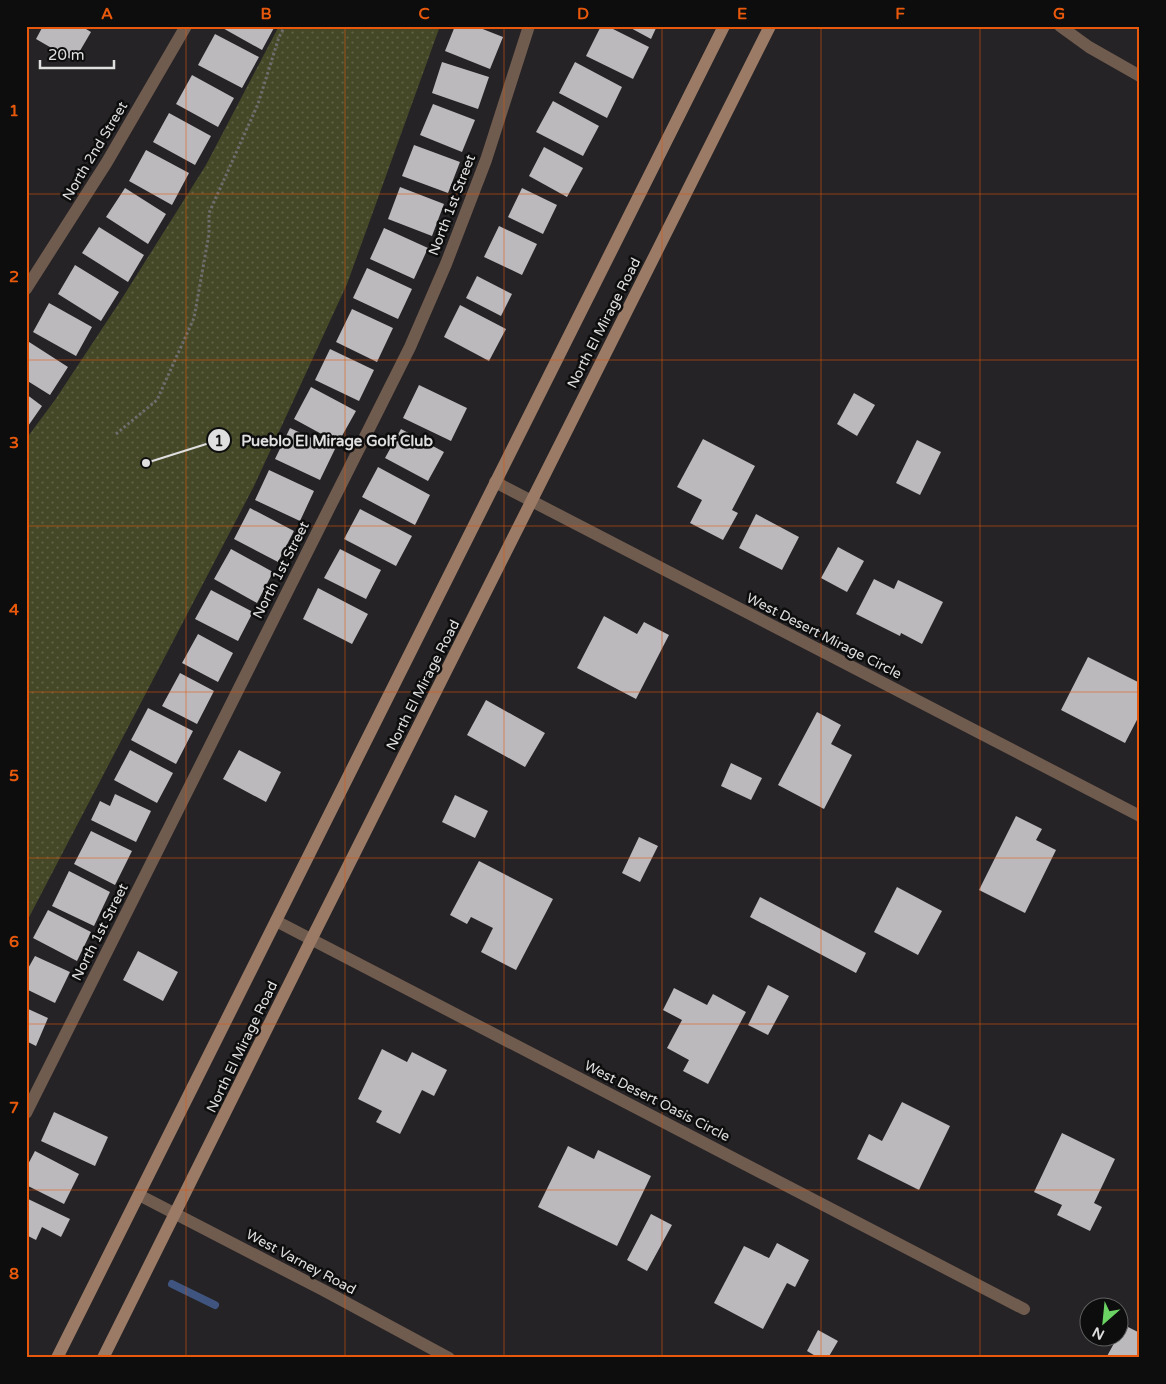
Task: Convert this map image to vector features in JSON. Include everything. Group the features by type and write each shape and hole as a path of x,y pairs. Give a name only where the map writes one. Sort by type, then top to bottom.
{"main road":[{"name":"North El Mirage Road","path":"57,1358 724,26"},
{"name":"North El Mirage Road","path":"103,1358 770,26"}],"street":[{"name":"North 2nd Street","path":"26,289 107,162 186,26"},
{"name":"North 1st Street","path":"26,1113 410,347 446,264 486,160 529,26"},
{"path":"1060,26 1089,47 1140,76"},
{"name":"West Desert Mirage Circle","path":"496,482 1140,816"},
{"name":"West Desert Oasis Circle","path":"276,922 1024,1309"},
{"name":"West Varney Road","path":"139,1194 449,1358"}],"path":[{"path":"116,434 157,400 194,318 209,234 209,213 258,104 279,37 285,26"}],"green space":[{"path":"279,26 440,26 347,284 254,486 26,923 26,439 55,400 121,300 206,165"}],"building":[{"path":"43,26 81,26 91,32 74,61 36,39"},
{"path":"219,26 275,26 262,50"},
{"path":"455,26 475,26 503,37 490,69 445,51"},
{"path":"601,26 607,26 649,47 633,79 586,56"},
{"path":"627,26 657,26 651,39"},
{"path":"215,34 259,57 242,88 198,65"},
{"path":"442,62 489,77 478,109 432,93"},
{"path":"575,62 622,87 607,118 559,93"},
{"path":"192,75 234,98 218,127 176,104"},
{"path":"553,101 599,126 583,156 536,132"},
{"path":"433,104 475,120 462,152 420,135"},
{"path":"169,113 211,136 195,165 153,142"},
{"path":"414,145 460,162 448,193 402,176"},
{"path":"544,147 583,168 567,197 529,176"},
{"path":"146,150 189,173 172,205 129,181"},
{"path":"400,187 444,204 432,236 388,219"},
{"path":"125,188 166,214 148,244 106,217"},
{"path":"522,188 557,205 543,234 508,217"},
{"path":"499,226 537,244 522,275 484,257"},
{"path":"99,227 144,255 128,282 82,253"},
{"path":"384,228 428,248 414,279 370,259"},
{"path":"75,265 119,292 101,321 58,294"},
{"path":"367,268 412,289 398,319 353,298"},
{"path":"477,276 512,294 501,316 466,298"},
{"path":"49,303 92,327 76,356 33,332"},
{"path":"460,305 506,329 489,361 444,337"},
{"path":"352,309 393,328 377,362 336,342"},
{"path":"26,340 68,367 50,395 26,380"},
{"path":"330,349 374,370 359,401 315,380"},
{"path":"419,385 467,408 451,441 403,418"},
{"path":"311,387 356,411 338,443 294,419"},
{"path":"854,393 875,405 857,436 837,424"},
{"path":"26,394 42,406 26,429"},
{"path":"290,428 335,449 320,480 275,459"},
{"path":"401,429 444,452 428,481 385,458"},
{"path":"703,439 755,466 732,510 738,513 723,540 690,523 702,500 677,487"},
{"path":"917,440 941,452 920,495 896,483"},
{"path":"378,467 430,495 415,525 362,497"},
{"path":"269,470 314,491 300,521 255,500"},
{"path":"250,508 294,531 278,562 234,539"},
{"path":"360,509 412,536 396,566 344,539"},
{"path":"756,514 799,537 782,570 739,548"},
{"path":"838,547 864,561 847,592 821,578"},
{"path":"231,549 273,572 257,603 214,579"},
{"path":"340,549 381,570 366,599 324,578"},
{"path":"874,579 894,589 898,580 943,602 922,644 901,633 900,636 856,614"},
{"path":"318,588 368,614 352,644 303,619"},
{"path":"211,590 253,612 238,641 195,619"},
{"path":"604,616 637,634 644,622 669,635 636,699 577,668"},
{"path":"198,634 233,653 218,682 182,663"},
{"path":"1088,657 1140,683 1140,714 1125,743 1061,710"},
{"path":"180,673 214,691 197,724 162,706"},
{"path":"486,700 545,733 525,767 467,735"},
{"path":"148,708 193,731 176,764 131,740"},
{"path":"817,712 841,725 831,744 852,755 824,809 778,785"},
{"path":"130,750 173,773 157,803 114,780"},
{"path":"239,750 281,772 266,802 223,779"},
{"path":"731,763 762,778 751,800 721,786"},
{"path":"115,794 151,811 136,842 91,820 100,801 110,806"},
{"path":"455,795 488,811 475,838 442,822"},
{"path":"1016,816 1042,829 1036,840 1056,850 1025,913 979,890"},
{"path":"91,831 132,851 115,885 74,864"},
{"path":"639,837 658,846 640,882 622,873"},
{"path":"479,861 553,899 516,970 481,952 493,928 471,917 467,924 450,915"},
{"path":"69,871 110,892 94,926 52,906"},
{"path":"897,887 942,911 918,955 874,932"},
{"path":"760,897 866,953 856,973 750,917"},
{"path":"48,910 91,932 77,961 33,938"},
{"path":"138,951 178,972 163,1001 123,980"},
{"path":"35,956 70,972 55,1003 26,989 26,972"},
{"path":"768,985 789,996 768,1035 748,1025"},
{"path":"674,988 707,1005 713,994 746,1012 708,1084 683,1071 689,1060 667,1048 682,1020 663,1010"},
{"path":"26,1008 48,1018 36,1046 26,1041"},
{"path":"382,1049 407,1062 412,1052 447,1070 434,1096 422,1090 400,1134 376,1122 382,1111 358,1099"},
{"path":"902,1102 950,1126 919,1190 857,1159 869,1134 882,1141"},
{"path":"54,1112 108,1137 95,1166 41,1141"},
{"path":"1062,1133 1115,1159 1094,1203 1102,1207 1090,1231 1057,1215 1062,1205 1034,1192"},
{"path":"568,1146 594,1159 598,1150 651,1176 617,1246 538,1207"},
{"path":"35,1151 79,1174 64,1204 26,1185 26,1168"},
{"path":"26,1198 70,1219 61,1237 42,1227 36,1240 26,1235"},
{"path":"651,1214 672,1225 647,1271 627,1260"},
{"path":"777,1243 809,1260 795,1287 787,1283 763,1329 714,1303 744,1246 769,1258"},
{"path":"1128,1327 1140,1333 1140,1358 1106,1358 1113,1346 1128,1346"},
{"path":"818,1330 838,1341 828,1358 819,1358 807,1351"}],"waterway":[{"path":"172,1284 215,1305"}],"place":[{"name":"Pueblo El Mirage Golf Club","path":"146,463"}]}
